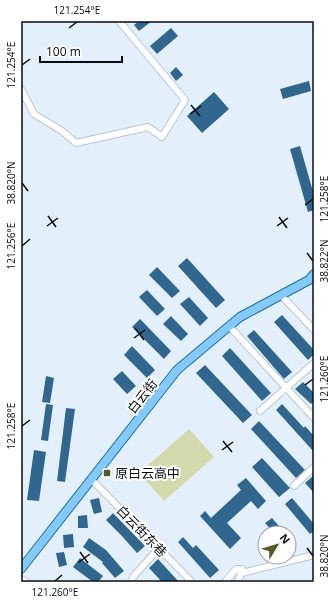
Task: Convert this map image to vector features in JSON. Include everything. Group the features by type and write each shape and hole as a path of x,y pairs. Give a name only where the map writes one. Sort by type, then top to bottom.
{"main road":[{"name":"白云街","path":"21,569 177,370 240,317 309,280 314,274"}],"street":[{"path":"21,89 34,114 62,131 76,143 148,127 162,137 185,100 119,21"},
{"path":"281,295 314,330"},
{"path":"229,326 314,418"},
{"path":"260,411 314,363"},
{"path":"294,486 314,467"},
{"name":"白云街东巷","path":"92,480 192,582"},
{"path":"131,582 133,577 159,548"},
{"path":"242,572 314,554"},
{"path":"224,582 236,569 242,569 242,572"},
{"path":"238,582 242,572"},
{"path":"21,580 27,582"}],"green space":[{"path":"189,429 214,457 164,501 139,473"}],"building":[{"path":"139,21 152,21 139,31 134,25"},
{"path":"171,28 178,36 157,54 150,46"},
{"path":"176,67 183,75 176,81 170,73"},
{"path":"309,81 311,91 283,99 280,89"},
{"path":"214,92 229,109 202,133 187,116"},
{"path":"300,146 314,195 314,210 308,212 290,149"},
{"path":"187,258 225,300 216,308 178,266"},
{"path":"157,267 180,291 172,298 149,275"},
{"path":"147,290 165,309 157,316 139,297"},
{"path":"189,297 208,318 200,326 180,304"},
{"path":"282,315 314,350 314,354 308,360 274,322"},
{"path":"171,316 188,334 181,341 163,324"},
{"path":"140,319 171,351 164,359 132,327"},
{"path":"254,330 292,372 284,379 247,336"},
{"path":"132,346 155,370 147,378 124,355"},
{"path":"230,348 271,393 262,401 222,356"},
{"path":"205,365 252,415 243,423 196,373"},
{"path":"122,371 136,386 127,394 113,379"},
{"path":"46,376 54,378 50,403 42,402"},
{"path":"303,382 314,393 314,401 311,404 295,389"},
{"path":"46,404 53,405 48,441 41,440"},
{"path":"282,404 304,428 305,426 314,436 314,452 276,410"},
{"path":"66,408 75,409 65,482 57,481"},
{"path":"259,421 305,470 296,478 251,429"},
{"path":"34,450 46,452 39,501 27,500"},
{"path":"262,458 290,488 279,497 252,467"},
{"path":"314,475 314,493 305,483"},
{"path":"246,478 266,501 258,509 251,501 227,523 241,538 230,549 200,516 205,511 211,518 241,490 237,485"},
{"path":"99,498 102,512 94,514 90,500"},
{"path":"292,498 314,524 314,531 310,534 285,504"},
{"path":"113,513 145,546 137,553 106,520"},
{"path":"87,515 88,528 78,528 78,516"},
{"path":"272,518 278,525 267,525 265,523"},
{"path":"73,534 74,547 64,548 63,535"},
{"path":"183,537 193,548 196,545 219,570 210,578 178,542"},
{"path":"89,538 106,550 124,571 115,578 102,563 103,562 83,547"},
{"path":"64,552 67,565 59,567 56,553"},
{"path":"80,558 103,576 98,582 93,582 73,567"},
{"path":"158,559 179,582 162,582 149,568"}],"place":[{"name":"原白云高中","path":"107,473"}]}
